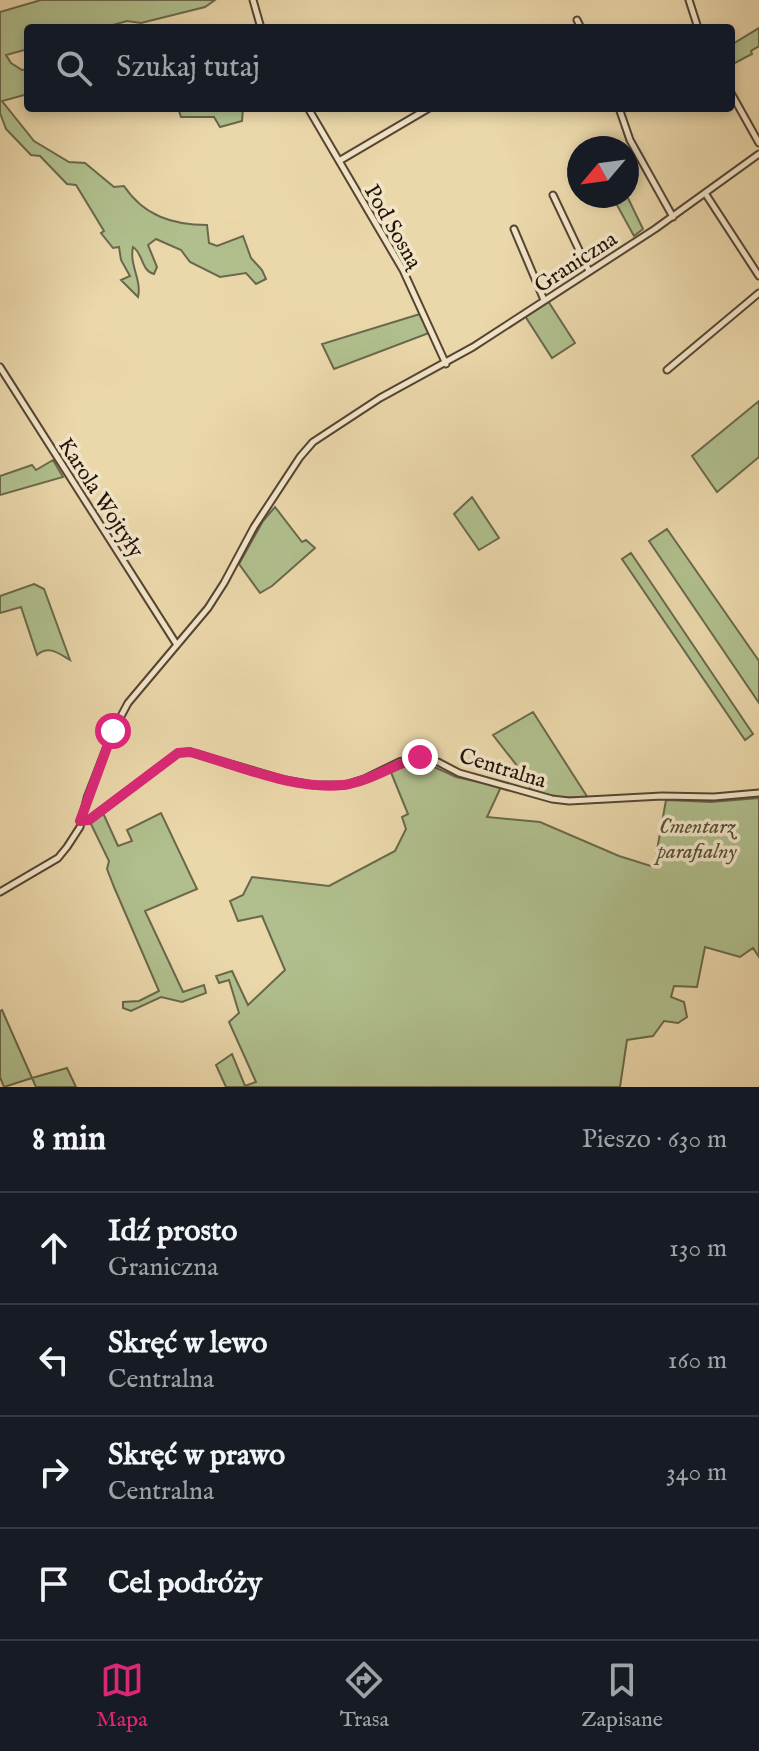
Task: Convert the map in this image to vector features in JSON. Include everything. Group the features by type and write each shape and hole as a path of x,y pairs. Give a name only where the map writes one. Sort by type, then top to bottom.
{"street":[{"path":"253,0 260,24"},
{"path":"689,0 697,24"},
{"path":"577,20 579,24"},
{"path":"735,100 759,143"},
{"name":"Pod Sosną","path":"310,112 403,270 446,364"},
{"path":"339,161 422,112"},
{"path":"620,112 630,140 673,217"},
{"name":"Graniczna","path":"80,821 128,703 224,583 260,517 313,442 383,396 446,364 673,217 759,154"},
{"path":"705,193 759,276"},
{"path":"553,195 589,271"},
{"path":"514,229 544,300"},
{"path":"667,370 759,293"},
{"name":"Karola Wojtyły","path":"0,367 177,645"},
{"name":"Centralna","path":"80,821 89,820 178,753 190,752 285,780 313,785 345,785 399,762 420,757 459,773 560,800 714,797 759,793"},
{"path":"0,892 58,858 74,837 80,821"}],"green space":[{"path":"41,0 215,0 205,7 141,23 24,24 24,50 6,55 11,63 24,70 24,95 2,101 34,141 69,162 85,163 114,187 124,186 150,212 171,221 207,225 209,243 217,246 243,236 251,258 266,279 256,284 246,273 220,277 190,262 181,250 156,239 148,245 157,267 154,274 147,269 133,247 138,297 121,280 130,276 121,260 119,247 113,248 101,233 104,231 76,185 67,184 40,156 31,155 6,129 0,113 0,12"},
{"path":"759,28 759,46 751,51 752,54 735,63 735,43"},
{"path":"179,112 243,112 242,121 220,127 214,117 181,117"},
{"path":"619,208 633,208 643,229 634,236"},
{"path":"548,301 575,343 552,358 525,316"},
{"path":"420,314 429,333 334,369 322,344"},
{"path":"759,401 759,457 717,492 692,456"},
{"path":"53,460 63,477 0,495 0,476 32,465 36,470"},
{"path":"472,497 499,538 479,550 454,514"},
{"path":"275,507 302,542 306,540 315,548 260,593 239,564 263,521"},
{"path":"667,529 759,661 759,703 649,541"},
{"path":"631,553 753,734 745,740 622,559"},
{"path":"34,584 44,589 70,660 50,650 37,655 21,607 0,613 0,596"},
{"path":"533,712 588,798 556,797 531,790 525,776 493,735"},
{"name":"Cmentarz parafialny","path":"419,760 456,777 501,787 487,817 540,822 619,856 654,867 666,800 711,802 759,798 759,957 753,948 740,957 705,947 697,987 674,986 671,997 684,1002 687,1017 678,1023 664,1021 653,1036 627,1040 620,1087 226,1087 216,1065 232,1054 245,1086 256,1082 229,1022 239,1013 229,980 219,983 216,976 232,971 248,1005 285,970 262,916 238,921 230,901 243,895 252,877 329,886 395,851 406,829 402,817 408,814 390,770"},
{"path":"103,813 118,846 132,841 127,830 161,813 197,889 145,911 183,992 204,985 206,993 182,1002 161,997 131,1011 123,1008 123,1002 139,1001 159,991 107,869 109,861 90,822"},
{"path":"2,1010 32,1078 4,1087 0,1077"},
{"path":"67,1068 76,1087 36,1087 32,1078"}],"route":[{"path":"113,731 80,821 89,820 178,753 190,752 285,780 313,785 345,785 399,762 420,757"}]}
